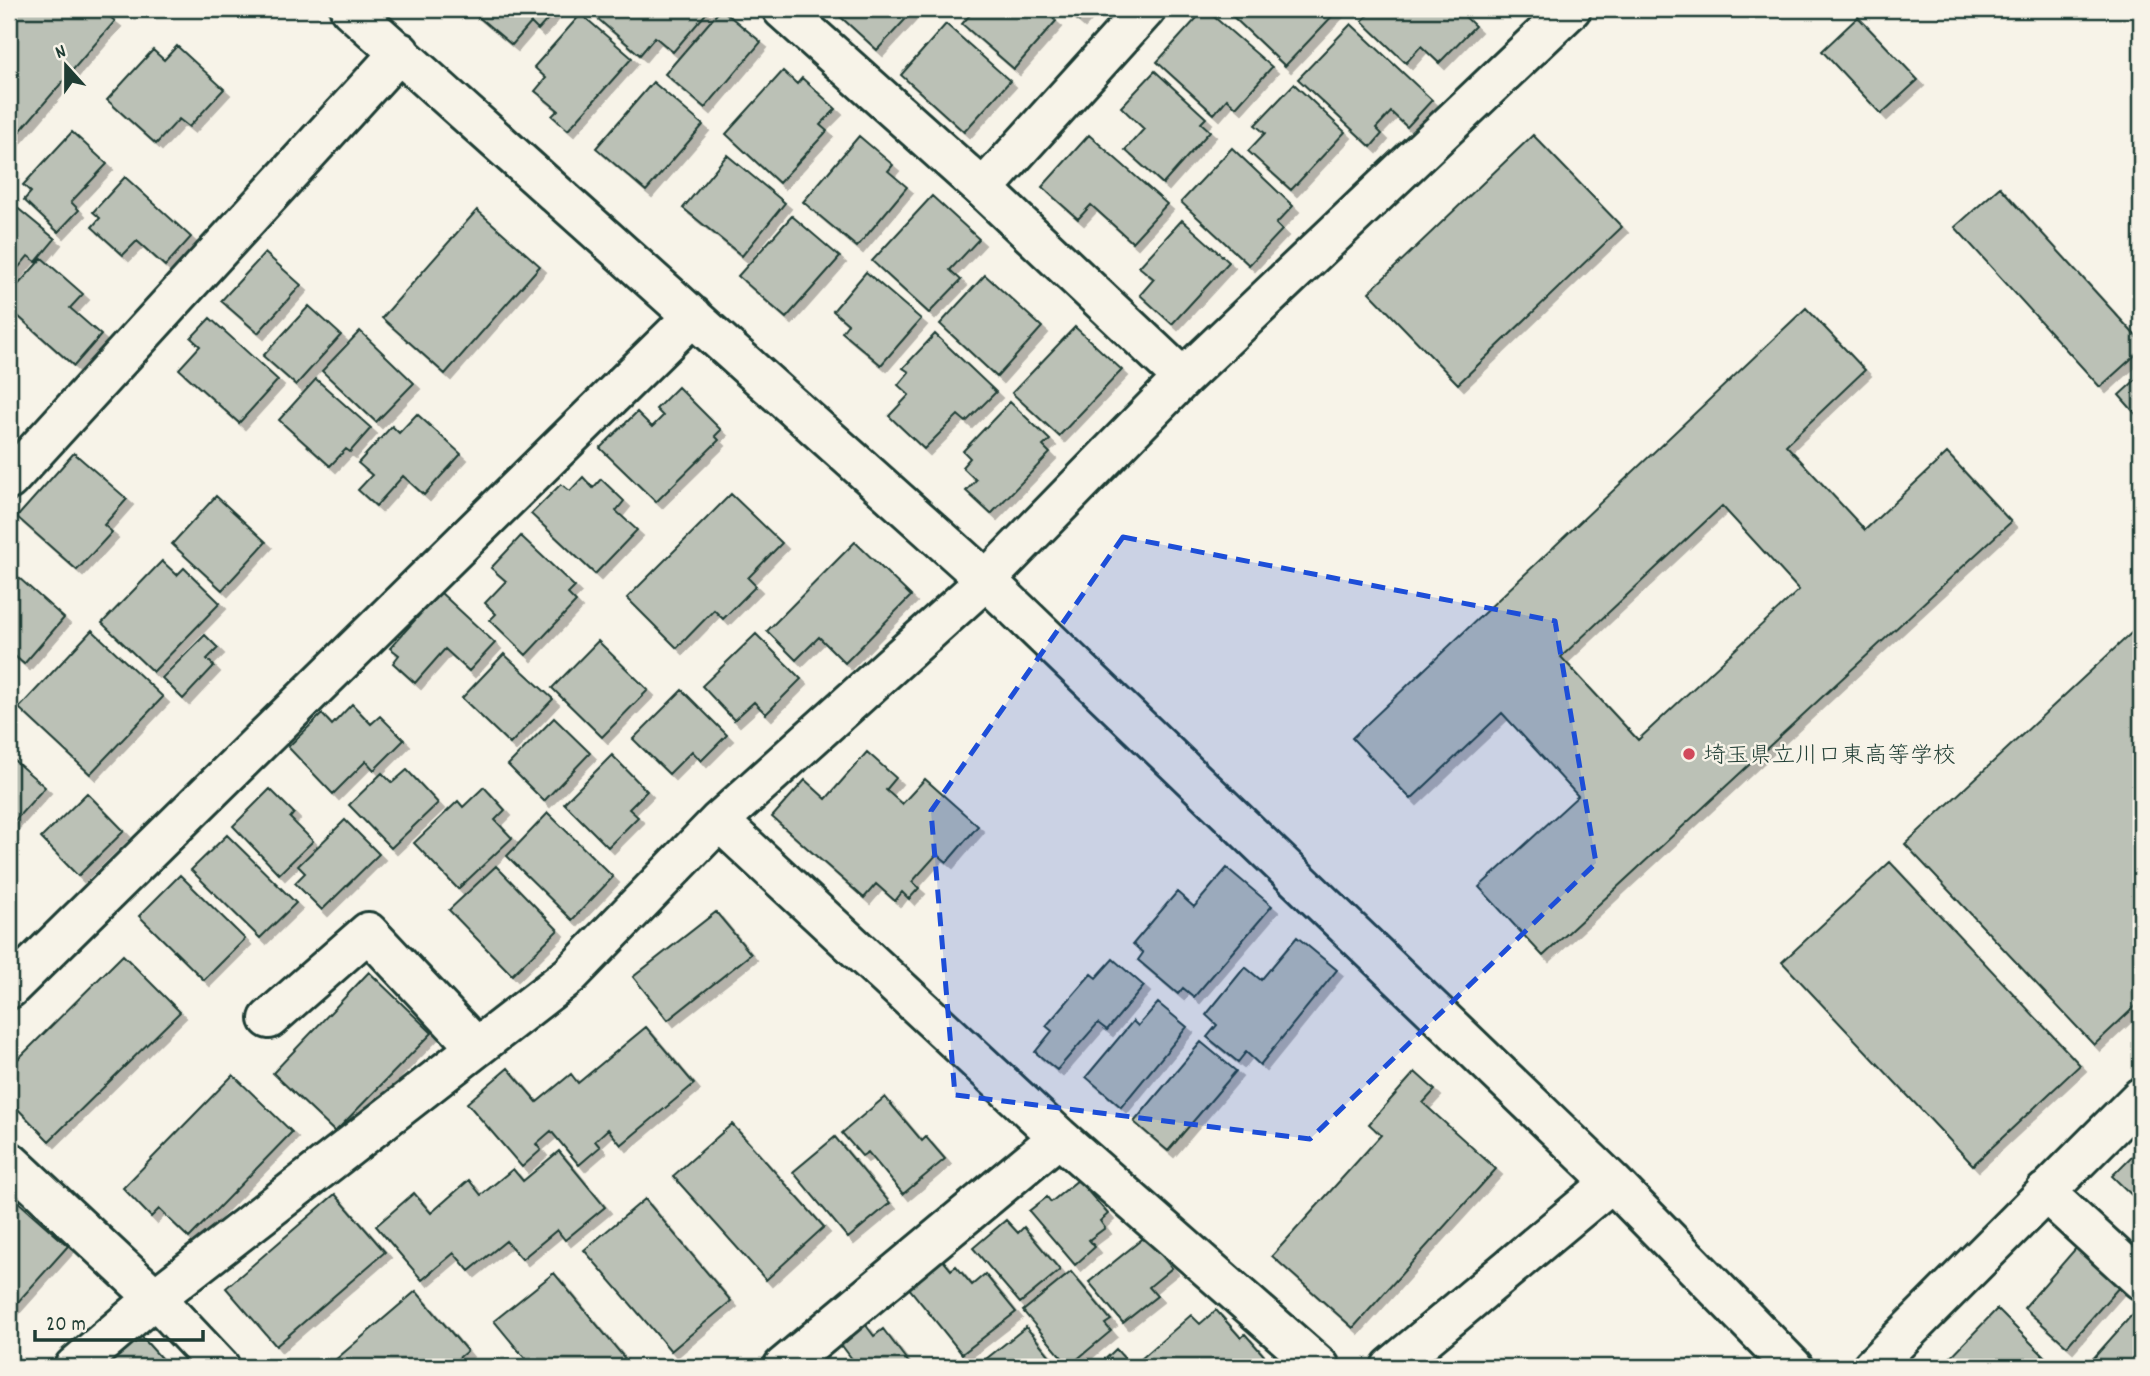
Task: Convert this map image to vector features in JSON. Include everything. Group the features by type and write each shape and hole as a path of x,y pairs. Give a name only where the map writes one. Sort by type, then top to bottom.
{"street":[{"path":"350,9 986,580 1612,1182 1793,1367"},
{"path":"782,9 983,189 1183,378"},
{"path":"983,189 1146,9"},
{"path":"74,1367 155,1298 570,975 719,821 986,580 1183,378 1571,9"},
{"path":"9,480 400,52"},
{"path":"9,989 693,316"},
{"path":"719,821 1059,1137 1320,1367"},
{"path":"269,1019 368,932 475,1047"},
{"path":"1872,1367 2141,1097"},
{"path":"783,1367 1059,1137"},
{"path":"9,1161 155,1298 220,1367"},
{"path":"1391,1367 1612,1182"},
{"path":"2045,1192 2141,1280"}],"highlighted area":[{"path":"1123,537 1555,621 1596,863 1310,1139 955,1095 931,811"}],"building":[{"path":"16,9 100,9 115,21 9,144 9,17"},
{"path":"469,9 557,9 538,30 531,23 512,45"},
{"path":"607,9 710,9 673,52 655,37 640,55 598,19"},
{"path":"721,9 761,42 705,108 665,74"},
{"path":"832,9 915,9 877,50"},
{"path":"975,9 1042,9 1056,21 1014,69 962,24"},
{"path":"1065,9 1090,9 1079,21"},
{"path":"1205,9 1272,67 1236,107 1227,99 1214,114 1157,62"},
{"path":"1225,9 1339,9 1285,66"},
{"path":"1373,9 1457,9 1475,26 1439,63 1421,46 1406,63 1362,21"},
{"path":"581,14 632,58 568,130 552,116 558,110 535,91 546,78 534,67"},
{"path":"1858,17 1918,80 1881,114 1822,51"},
{"path":"946,24 1010,81 964,132 901,75"},
{"path":"1351,24 1432,100 1407,127 1391,112 1376,128 1382,134 1371,147 1298,79"},
{"path":"177,46 224,89 189,127 179,119 156,144 107,100 153,50 164,60"},
{"path":"783,71 797,84 802,78 836,109 820,125 827,131 779,183 726,134"},
{"path":"1155,71 1206,118 1201,123 1210,131 1163,184 1125,150 1144,129 1121,107"},
{"path":"653,82 703,125 646,191 596,148"},
{"path":"1294,84 1345,132 1291,190 1248,151 1265,133 1255,125"},
{"path":"72,132 107,164 71,202 79,210 58,232 24,200 31,192 23,185"},
{"path":"1089,135 1167,204 1132,242 1091,205 1078,219 1042,187"},
{"path":"1533,135 1622,227 1458,384 1369,292"},
{"path":"859,136 893,165 888,171 907,187 857,247 803,202"},
{"path":"1232,148 1293,206 1276,224 1282,230 1249,265 1181,202"},
{"path":"727,155 785,203 742,256 683,208"},
{"path":"125,177 191,237 165,266 137,241 123,255 92,227 100,218 93,212"},
{"path":"2000,187 2141,342 2141,350 2100,387 1955,227"},
{"path":"932,196 979,239 950,270 961,280 929,313 872,261"},
{"path":"15,206 55,239 36,262 28,256 9,279 9,214"},
{"path":"477,210 540,266 445,374 382,318"},
{"path":"792,216 840,257 786,318 738,276"},
{"path":"1182,220 1229,262 1172,324 1140,295 1154,279 1139,267"},
{"path":"265,253 301,285 258,333 221,301"},
{"path":"42,258 83,294 70,308 101,335 74,366 9,308 9,295"},
{"path":"866,272 921,319 881,365 842,332 848,324 833,311"},
{"path":"985,275 1042,327 997,377 940,324"},
{"path":"309,306 341,335 296,385 263,356"},
{"path":"1806,308 1865,370 1786,445 1865,530 1947,453 2011,522 1543,956 1479,887 1578,796 1502,713 1411,799 1352,738","holes":["1722,506 1799,590 1638,740 1561,657"]},
{"path":"210,318 278,380 239,423 179,369 200,346 191,338"},
{"path":"1075,327 1122,370 1059,436 1012,393"},
{"path":"360,331 414,383 376,422 322,371"},
{"path":"935,334 996,392 966,422 958,415 924,449 889,416 909,395 898,385 909,372 903,368"},
{"path":"2141,375 2141,420 2119,395"},
{"path":"316,379 371,428 350,452 346,449 330,466 279,420"},
{"path":"678,387 721,430 715,436 719,440 656,502 600,448 637,412 652,427 663,416 656,409"},
{"path":"1010,402 1050,440 1043,446 1050,453 991,514 966,491 976,480 962,467 970,458 963,451"},
{"path":"417,414 461,454 424,495 403,476 376,506 358,490 372,475 358,463 392,426 399,433"},
{"path":"74,453 127,499 104,525 112,532 77,570 17,517"},
{"path":"583,477 593,488 601,479 624,501 616,511 637,530 595,574 531,514 561,484 570,491"},
{"path":"731,494 782,543 748,578 756,586 723,619 714,610 677,648 627,598"},
{"path":"216,496 266,542 222,590 172,544"},
{"path":"521,536 575,587 568,594 576,602 526,655 490,620 496,614 485,603 506,581 491,568"},
{"path":"855,542 911,596 845,663 819,637 796,660 767,631"},
{"path":"162,561 177,575 184,568 220,603 153,672 102,623"},
{"path":"9,569 64,618 24,664 9,651"},
{"path":"440,592 495,643 469,671 445,649 415,683 393,663 399,655 390,648"},
{"path":"2141,624 2141,1001 2094,1045 1905,844"},
{"path":"92,630 163,697 90,774 19,708"},
{"path":"756,634 801,679 766,714 754,702 734,720 702,686"},
{"path":"205,635 218,648 207,659 214,666 183,699 162,678"},
{"path":"598,641 648,690 602,737 552,688"},
{"path":"504,654 553,699 510,744 462,698"},
{"path":"682,690 727,735 701,761 692,751 669,774 633,739"},
{"path":"352,704 371,724 380,716 404,740 374,770 366,761 333,794 288,747 322,714 332,725"},
{"path":"554,718 590,753 544,801 508,765"},
{"path":"867,752 896,778 886,790 902,804 925,779 978,826 947,862 937,854 912,882 919,888 909,899 902,892 895,901 876,884 864,898 772,817 805,780 826,799"},
{"path":"612,755 647,791 629,809 638,817 608,847 564,803"},
{"path":"9,756 45,787 9,827"},
{"path":"407,770 438,803 391,848 349,805 382,773 392,783"},
{"path":"484,787 505,810 495,820 512,838 458,889 414,843 458,801 463,807"},
{"path":"270,789 294,813 290,818 313,841 279,874 233,826"},
{"path":"87,793 124,831 78,876 41,838"},
{"path":"548,813 613,877 572,920 507,856"},
{"path":"345,820 379,854 322,910 295,883 305,873 298,866"},
{"path":"227,835 296,903 260,938 191,870"},
{"path":"1890,862 2080,1065 1973,1165 1782,962"},
{"path":"496,866 558,930 512,975 449,910"},
{"path":"1227,868 1272,906 1194,997 1183,988 1178,994 1138,960 1143,953 1133,944 1177,892 1194,907"},
{"path":"180,875 245,939 204,980 139,916"},
{"path":"716,912 751,954 668,1020 633,977"},
{"path":"1297,937 1337,970 1260,1065 1246,1052 1238,1062 1207,1037 1217,1025 1206,1015 1245,967 1261,980"},
{"path":"123,955 180,1012 49,1141 9,1100 9,1068"},
{"path":"1113,959 1144,986 1107,1030 1098,1023 1057,1070 1035,1052 1052,1031 1046,1026 1091,974 1096,978"},
{"path":"369,972 432,1033 335,1132 273,1073"},
{"path":"1158,1003 1187,1027 1121,1107 1086,1077 1133,1021 1138,1026"},
{"path":"646,1027 694,1084 621,1145 608,1129 595,1141 600,1147 579,1165 551,1131 536,1144 541,1150 522,1167 467,1103 508,1068 537,1102 571,1074 578,1083"},
{"path":"1201,1042 1236,1071 1168,1151 1134,1122"},
{"path":"1415,1072 1435,1090 1423,1103 1496,1169 1353,1328 1272,1256 1381,1135 1369,1124"},
{"path":"233,1075 292,1132 189,1238 159,1209 151,1217 123,1188"},
{"path":"885,1097 922,1141 926,1137 945,1159 903,1194 868,1152 862,1156 842,1133"},
{"path":"732,1124 824,1227 766,1280 673,1176"},
{"path":"835,1137 890,1203 848,1238 793,1172"},
{"path":"2141,1147 2141,1204 2112,1176"},
{"path":"559,1151 605,1207 565,1240 557,1230 522,1259 506,1241 469,1271 454,1253 422,1280 376,1226 414,1193 431,1213 469,1180 481,1195 513,1169 523,1181"},
{"path":"1078,1180 1108,1214 1100,1221 1105,1228 1089,1240 1095,1247 1075,1265 1029,1211 1047,1197 1051,1202"},
{"path":"335,1194 385,1252 276,1346 226,1288"},
{"path":"645,1199 731,1301 671,1351 584,1250"},
{"path":"16,1200 68,1246 9,1312 9,1208"},
{"path":"1006,1220 1018,1233 1024,1227 1060,1270 1020,1303 973,1248"},
{"path":"1146,1236 1172,1268 1149,1287 1157,1296 1123,1323 1089,1282"},
{"path":"2077,1247 2120,1286 2067,1346 2024,1308"},
{"path":"942,1259 951,1270 956,1266 972,1285 985,1274 1016,1312 962,1354 908,1287"},
{"path":"1071,1272 1111,1320 1105,1324 1111,1331 1069,1366 1023,1311"},
{"path":"554,1273 632,1367 532,1367 494,1321"},
{"path":"416,1291 467,1351 448,1367 327,1367"},
{"path":"2139,1307 2141,1367 2097,1367 2091,1361"},
{"path":"1997,1309 2055,1367 1941,1367"},
{"path":"1216,1310 1241,1338 1245,1334 1274,1367 1132,1367 1191,1315 1200,1324"},
{"path":"865,1324 874,1336 883,1329 912,1367 845,1367 843,1365 852,1359 840,1343"},
{"path":"1026,1327 1059,1367 976,1367"},
{"path":"140,1335 169,1367 104,1367"},
{"path":"1116,1349 1132,1367 1097,1367"}],"place":[{"name":"埼玉県立川口東高等学校","path":"1689,754"}]}
